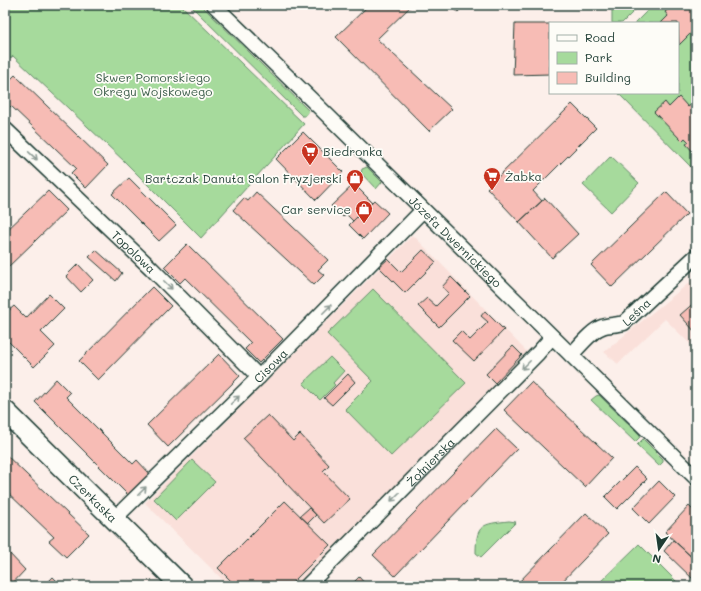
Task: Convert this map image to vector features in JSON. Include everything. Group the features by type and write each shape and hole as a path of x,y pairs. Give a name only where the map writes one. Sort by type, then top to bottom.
{"street":[{"name":"Józefa Dwernickiego","path":"214,5 319,106 696,478"},
{"name":"Topolowa","path":"5,129 152,268 259,377"},
{"name":"Cisowa","path":"114,519 259,377 423,210"},
{"name":"Leśna","path":"571,355 602,326 615,326 624,323 696,256"},
{"name":"Żołnierska","path":"307,586 538,353 552,337"},
{"name":"Czerkaska","path":"5,411 182,586"}],"shaded area":[{"path":"413,235 527,352 296,586 229,586 145,503"},
{"path":"695,278 696,350 665,319 618,364 604,352"}],"green space":[{"name":"Skwer Pomorskiego Okręgu Wojskowego","path":"5,5 181,5 304,124 201,238 125,162 13,56 5,63"},
{"path":"190,5 201,5 309,111 305,116 302,116"},
{"path":"612,5 640,5 623,22 612,22"},
{"path":"653,5 696,5 696,164 692,168 619,94 679,94 679,22 636,22"},
{"path":"611,156 639,183 611,212 583,185"},
{"path":"367,167 382,182 376,189 361,173 362,169"},
{"path":"373,289 466,383 391,456 345,409 373,381 327,334"},
{"path":"330,357 344,371 333,383 335,385 320,400 303,383"},
{"path":"599,395 640,435 635,442 591,400"},
{"path":"643,439 663,459 663,462 659,466 637,445"},
{"path":"192,460 215,482 176,521 154,499"},
{"path":"509,521 516,522 481,557 476,553 477,536 482,527 492,523"},
{"path":"639,544 681,586 596,586"}],"building":[{"path":"369,5 412,5 377,39 452,109 429,131 336,37"},
{"path":"450,5 465,5 458,12"},
{"path":"673,5 696,5 696,23 693,26 695,29 679,45 679,22 662,22 668,16 665,12"},
{"path":"515,24 549,24 549,74 513,75"},
{"path":"15,75 108,165 86,188 71,173 76,168 11,106 5,112 5,85"},
{"path":"679,97 688,107 692,104 696,108 696,155 686,144 689,142 685,138 682,141 654,112 665,102 669,107"},
{"path":"572,104 596,128 533,191 542,201 519,222 487,188"},
{"name":"Biedronka","path":"303,132 343,172 316,200 276,159"},
{"path":"5,147 9,151 5,155"},
{"path":"129,178 176,225 159,241 112,194"},
{"path":"354,184 372,202 353,221 346,214 343,217 331,206"},
{"path":"48,191 67,210 5,270 5,232"},
{"path":"256,192 328,260 318,270 324,275 314,285 233,210 244,198 248,201"},
{"path":"666,192 687,214 612,287 591,265"},
{"path":"545,198 578,234 552,258 519,222"},
{"path":"374,200 388,213 363,239 349,225"},
{"path":"187,244 283,339 259,363 245,349 251,343 185,278 180,283 164,267"},
{"path":"96,250 122,273 116,281 89,257"},
{"path":"423,250 436,262 405,293 379,267 388,259 401,272"},
{"path":"78,264 93,280 81,292 66,276"},
{"path":"451,277 470,296 439,327 418,306 427,298 436,306 449,293 442,287"},
{"path":"152,287 171,306 98,380 79,361"},
{"path":"49,294 64,309 41,332 55,346 34,367 5,338 5,314 14,306 26,318"},
{"path":"696,301 696,333 680,315"},
{"path":"485,311 504,330 474,361 452,340 461,331 470,340 488,322 481,316"},
{"path":"513,346 522,355 495,383 486,374"},
{"path":"219,354 240,376 168,447 147,425"},
{"path":"348,374 355,382 332,405 324,398"},
{"path":"56,379 70,393 66,397 133,464 137,460 150,474 129,496 35,402"},
{"path":"531,382 612,458 585,487 504,410"},
{"path":"268,415 293,441 300,434 329,465 323,471 350,499 324,523 243,438"},
{"path":"496,429 517,449 395,576 373,555"},
{"path":"5,454 89,534 66,557 49,541 54,537 5,490"},
{"path":"635,467 647,479 617,509 605,497"},
{"path":"659,481 675,497 649,524 633,508"},
{"path":"285,501 330,545 289,586 236,586 218,568"},
{"path":"689,506 696,513 696,561 665,532"},
{"path":"309,508 316,515 308,523 300,516"},
{"path":"586,513 608,534 558,586 515,586"},
{"path":"673,540 696,561 696,582 664,551"},
{"path":"8,552 25,570 10,586 5,586 5,555"},
{"path":"53,577 62,586 44,586"},
{"path":"359,577 367,586 350,586"}],"place":[{"name":"Biedronka","path":"310,166"},
{"name":"Żabka","path":"492,191"},
{"name":"Bartczak Danuta Salon Fryzjerski","path":"355,193"},
{"name":"Car service","path":"364,224"}]}
